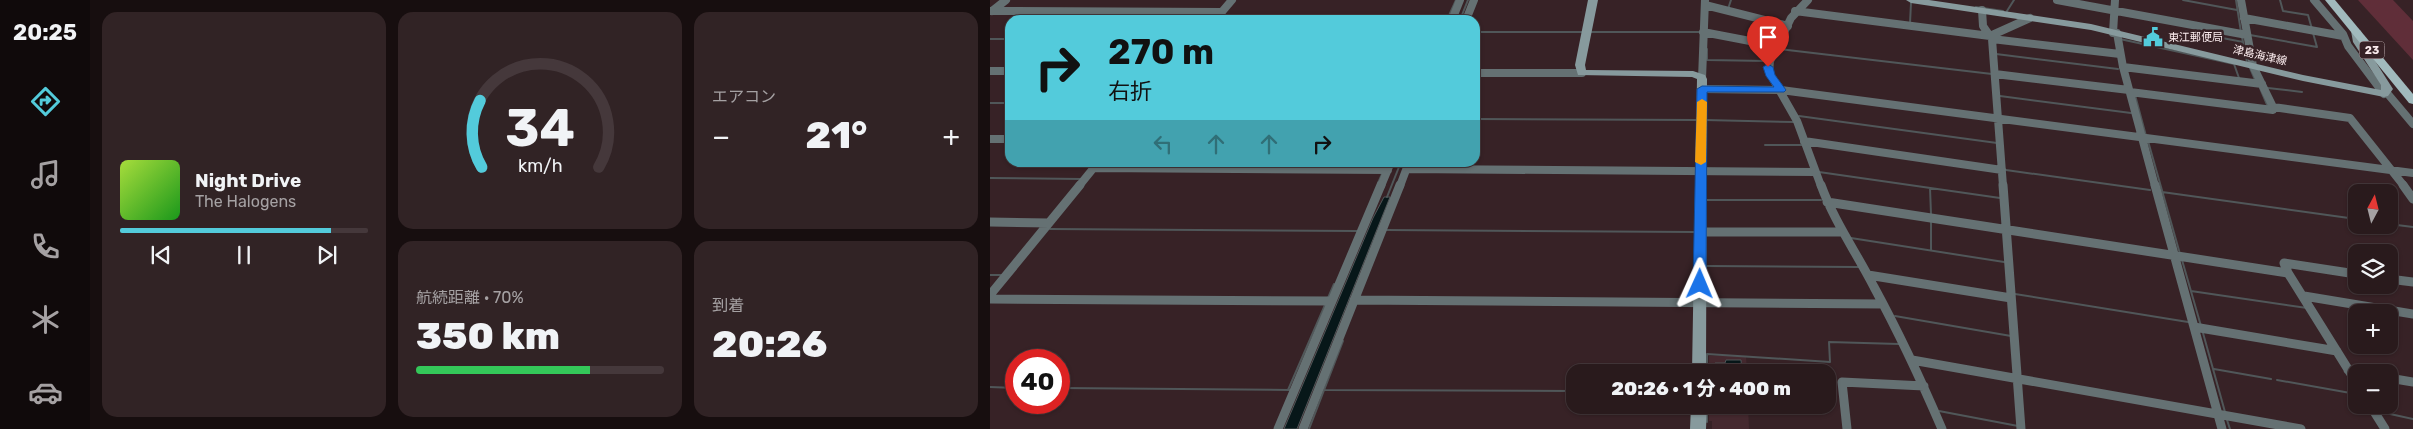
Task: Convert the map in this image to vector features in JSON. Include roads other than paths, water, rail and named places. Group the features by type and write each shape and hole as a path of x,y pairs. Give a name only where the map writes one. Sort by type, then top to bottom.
{"main road":[{"name":"23","path":"2330,0 2413,101"}],"street":[{"path":"991,11 1006,0"},
{"path":"1219,15 1232,0"},
{"path":"1454,15 1460,0"},
{"path":"1468,15 1474,0"},
{"path":"1582,72 1580,65 1593,0"},
{"path":"1808,0 1795,11 1776,46 1768,67 1771,76 1797,120 1827,202 1842,232 1868,275 1912,360 1942,429"},
{"name":"津島海津線","path":"1913,0 2115,33 2253,66 2385,93"},
{"path":"2057,0 2247,35"},
{"path":"2115,0 2115,33 2123,67 2174,254 2199,328 2222,429"},
{"path":"2240,0 2253,66 2274,107"},
{"path":"2307,0 2315,1 2385,93 2413,124"},
{"path":"1699,364 1700,171 1705,3 1788,26"},
{"path":"1982,10 1983,26 1991,37 1995,74 2005,229 2022,429"},
{"path":"991,11 1222,12"},
{"path":"1795,11 1991,37 2014,43 2120,54"},
{"path":"1991,37 2030,18"},
{"path":"2244,18 2343,36"},
{"path":"2009,27 2014,43"},
{"path":"2356,31 2358,42 2386,85 2385,93"},
{"path":"1703,32 1776,46"},
{"path":"2123,67 2262,84"},
{"path":"990,71 1005,71"},
{"path":"1480,73 1693,74 1702,84 1781,90 2413,173"},
{"path":"1995,74 2273,110 2274,107 2350,118 2393,170 2413,199"},
{"path":"2385,93 2413,114"},
{"path":"990,138 1005,139"},
{"path":"1804,141 2002,170"},
{"path":"990,295 1094,167"},
{"path":"1278,429 1390,167"},
{"path":"1303,429 1408,167"},
{"path":"1466,167 1815,172"},
{"path":"1827,202 2288,272"},
{"path":"990,222 1049,223"},
{"path":"1700,232 1842,232"},
{"path":"2348,273 2284,264 2348,370"},
{"path":"1868,275 2011,298"},
{"path":"2398,280 2413,282"},
{"path":"2304,296 2413,314"},
{"path":"990,299 1332,301"},
{"path":"1354,300 1883,304"},
{"path":"2199,328 2337,351"},
{"path":"1912,360 2301,429"},
{"path":"2398,380 2413,382"},
{"path":"1847,429 1842,382 1924,386"},
{"path":"1698,429 1699,414"},
{"path":"2376,414 2385,429"}],"waterway":[{"path":"1449,15 1456,0"},
{"path":"1462,15 1468,0"},
{"path":"1728,9 1731,0"},
{"path":"2007,11 2014,0"},
{"path":"2183,0 2237,10"},
{"path":"2236,0 2241,32"},
{"path":"2280,0 2283,11 2308,15 2312,29"},
{"path":"1910,23 1911,3"},
{"path":"1976,7 2003,11"},
{"path":"2186,31 2243,42"},
{"path":"1480,32 1582,32"},
{"path":"1590,32 1700,32"},
{"path":"2250,35 2317,47 2313,33"},
{"path":"2242,37 2243,42"},
{"path":"990,39 1005,39"},
{"path":"2120,39 2234,64 2239,78"},
{"path":"2243,42 2247,62"},
{"path":"1707,49 1707,60 1767,61"},
{"path":"1779,49 1992,74"},
{"path":"1996,54 2118,69"},
{"path":"2250,68 2256,82"},
{"path":"2260,88 2268,107"},
{"path":"2268,88 2302,92"},
{"path":"2135,95 2146,136"},
{"path":"2000,96 2131,113"},
{"path":"990,103 1005,103"},
{"path":"1799,116 1997,143"},
{"path":"1480,119 1698,120"},
{"path":"1705,120 1794,122"},
{"path":"2148,141 2162,192"},
{"path":"1765,145 1802,145"},
{"path":"1387,197 1399,167"},
{"path":"2006,170 2150,190"},
{"path":"1378,183 1383,172"},
{"path":"1819,172 2000,198"},
{"path":"990,178 1081,179"},
{"path":"1930,188 1931,214"},
{"path":"2162,192 2348,218"},
{"path":"2162,192 2180,254"},
{"path":"1706,200 1821,200"},
{"path":"1931,222 1931,250"},
{"path":"2398,225 2413,227"},
{"path":"1050,229 1357,231"},
{"path":"1386,230 1696,232"},
{"path":"1851,238 2004,262"},
{"path":"2182,260 2201,326"},
{"path":"1706,266 1859,267"},
{"path":"990,275 1002,275"},
{"path":"1328,298 1334,284"},
{"path":"2191,291 2307,308"},
{"path":"2015,294 2188,322"},
{"path":"1288,390 1325,305"},
{"path":"1895,316 2011,336"},
{"path":"2203,333 2225,412"},
{"path":"1309,429 1343,341"},
{"path":"1707,364 1707,354 1830,362 1829,342 1899,344"},
{"path":"2214,369 2271,379"},
{"path":"2277,380 2348,393"},
{"path":"990,387 1005,388"},
{"path":"1070,388 1288,390"},
{"path":"1325,390 1566,391"},
{"path":"1939,411 2018,426"},
{"path":"1707,414 1707,422"},
{"path":"2390,414 2413,419"},
{"path":"2227,420 2230,429"}],"place":[{"name":"東江郵便局","path":"2153,37"}]}
